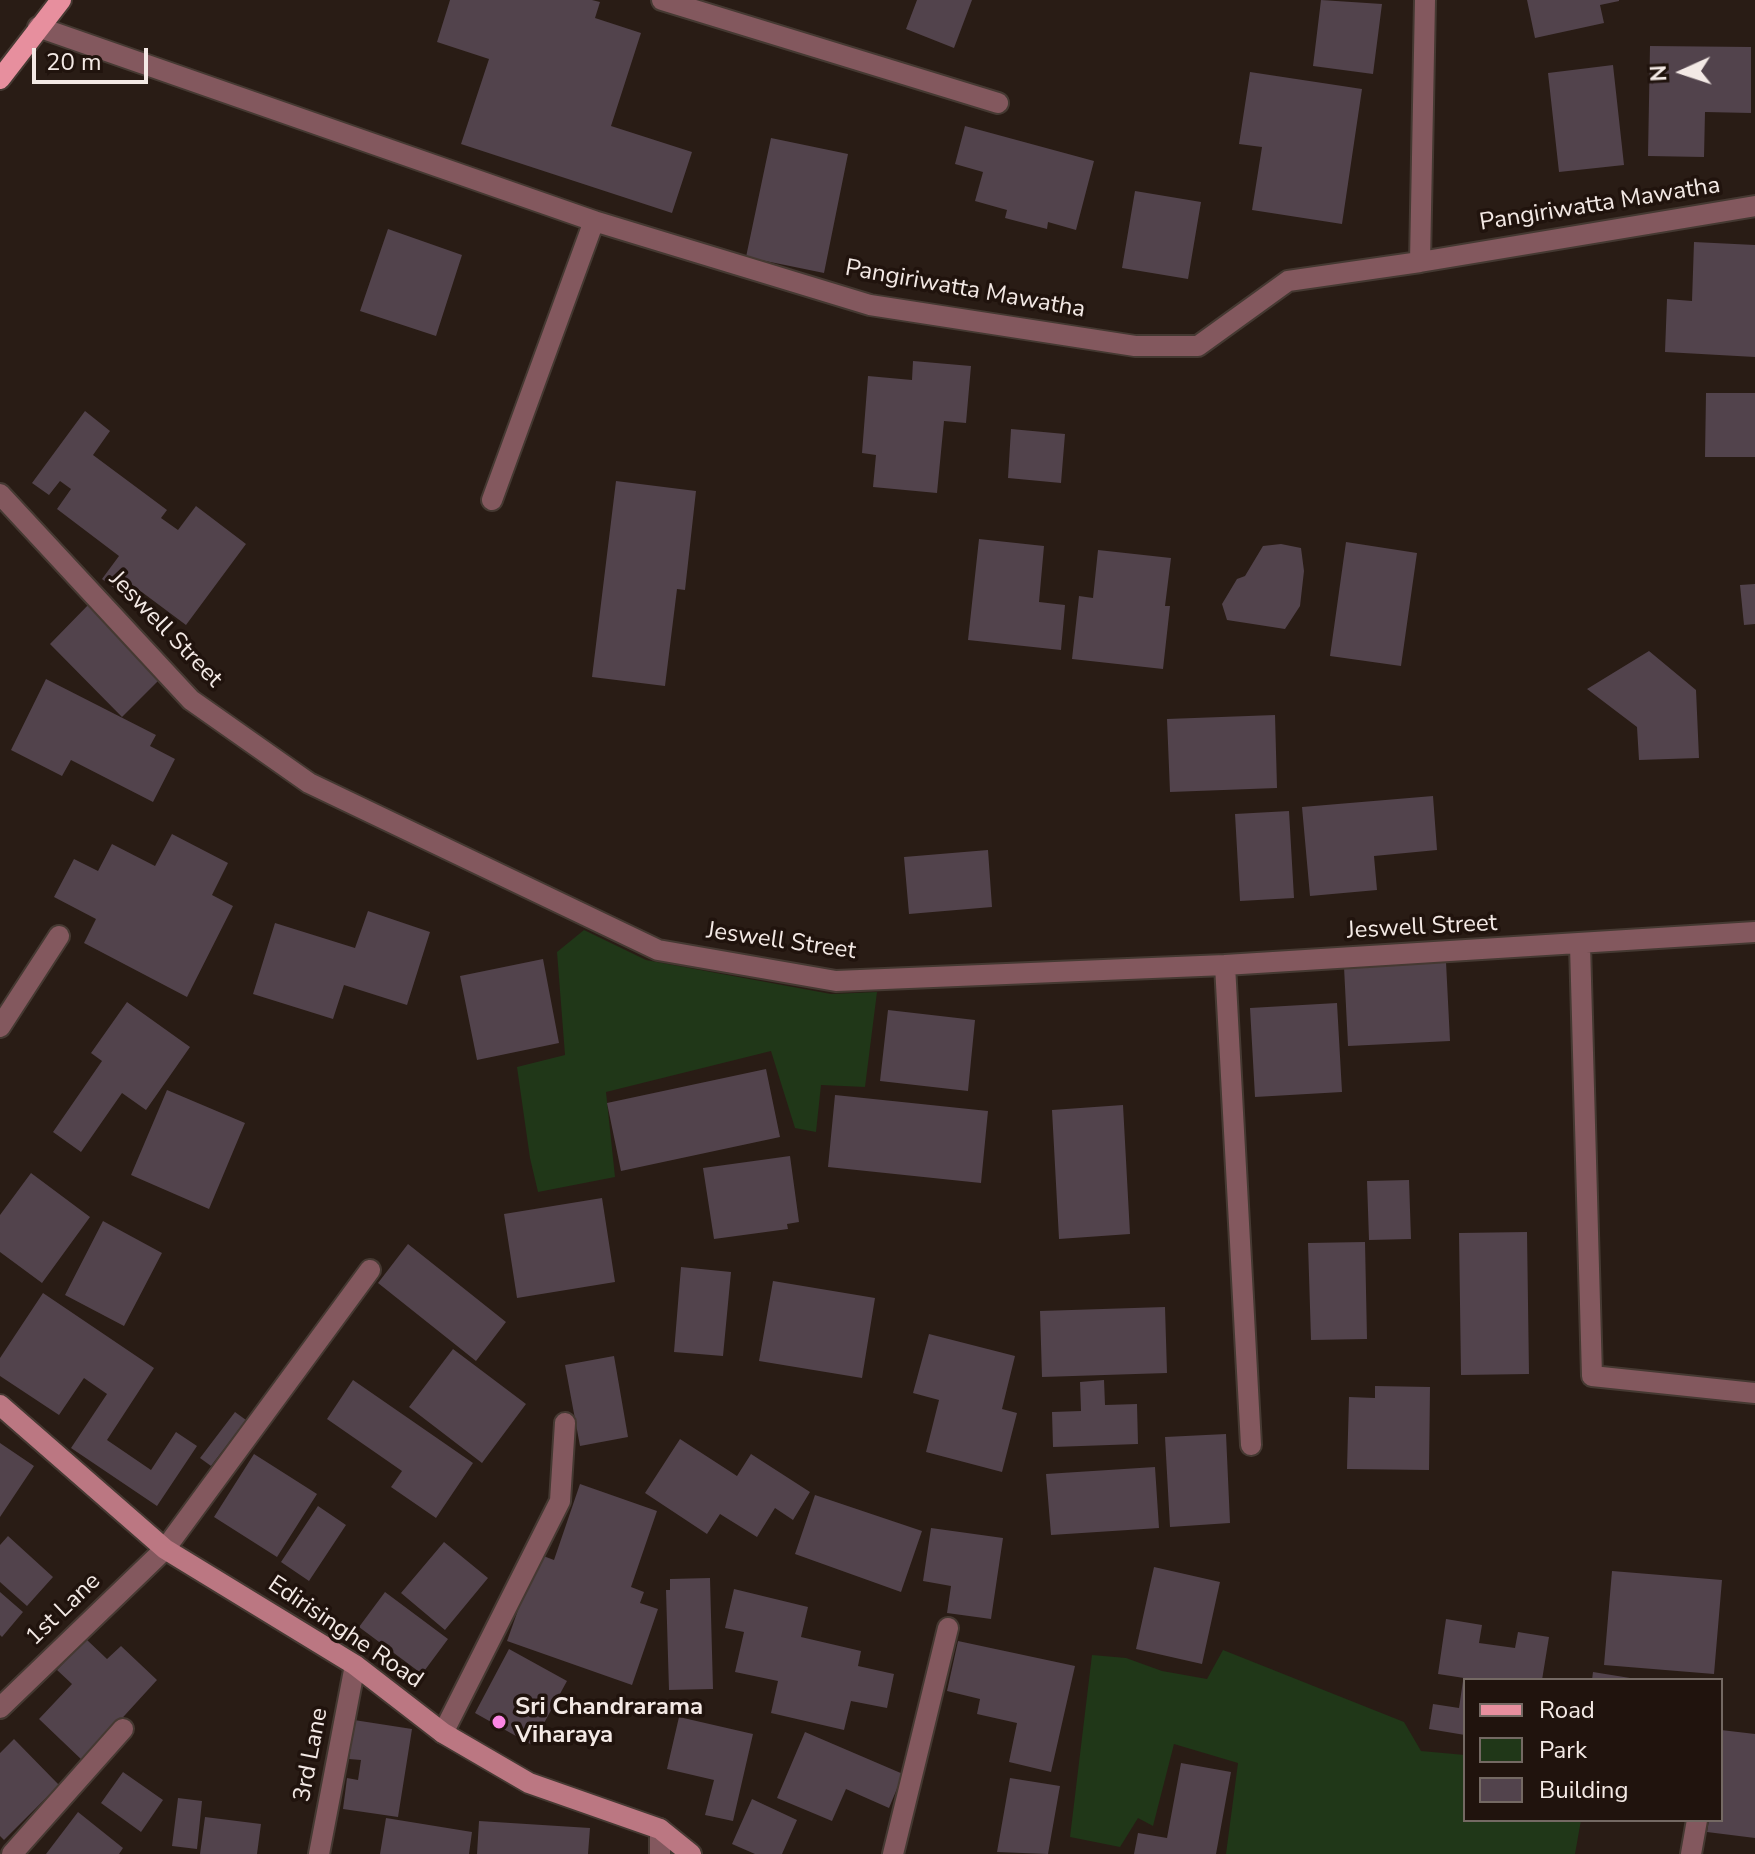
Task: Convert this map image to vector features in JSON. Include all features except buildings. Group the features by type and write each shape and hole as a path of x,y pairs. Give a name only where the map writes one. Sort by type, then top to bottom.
{"main road":[{"path":"0,79 61,0"},
{"name":"Edirisinghe Road","path":"0,1405 165,1549 355,1665 443,1733 529,1783 660,1829 691,1854"}],"street":[{"path":"662,0 998,103"},
{"path":"1420,262 1425,0"},
{"name":"Pangiriwatta Mawatha","path":"38,27 594,221 870,305 1135,346 1198,346 1288,281 1755,206"},
{"path":"492,500 594,221"},
{"name":"Jeswell Street","path":"0,494 191,700 309,783 658,950 836,981 1225,965 1755,932"},
{"path":"0,1027 59,936"},
{"path":"1580,945 1592,1376 1755,1393"},
{"path":"1225,965 1251,1445"},
{"name":"1st Lane","path":"0,1708 165,1549 370,1270"},
{"path":"443,1733 560,1501 565,1423"},
{"path":"893,1854 948,1628"},
{"name":"3rd Lane","path":"319,1854 355,1665"},
{"path":"12,1854 123,1729"},
{"path":"1691,1854 1697,1822"},
{"path":"660,1829 660,1854"}],"green space":[{"path":"584,930 646,960 831,994 877,992 865,1087 821,1085 816,1132 795,1128 771,1051 606,1092 615,1177 538,1192 517,1067 565,1055 557,952"},
{"path":"1223,1650 1404,1722 1421,1751 1463,1755 1463,1822 1581,1822 1575,1854 1226,1854 1238,1763 1174,1744 1153,1826 1138,1818 1120,1847 1070,1837 1092,1655 1126,1658 1162,1671 1207,1679"}],"place":[{"name":"Sri Chandrarama Viharaya","path":"499,1722"}]}
